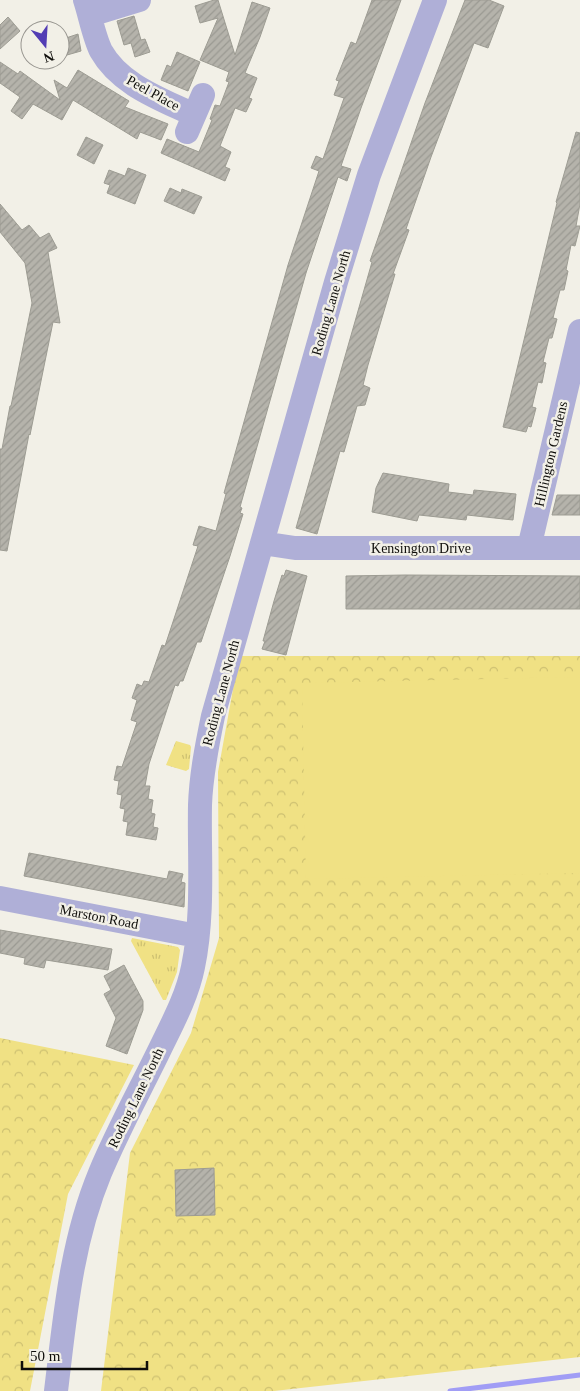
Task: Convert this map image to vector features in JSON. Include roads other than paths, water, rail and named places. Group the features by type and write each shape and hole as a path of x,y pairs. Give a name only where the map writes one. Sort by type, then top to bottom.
{"street":[{"name":"Peel Place","path":"139,0 87,8 101,50 118,74 143,90 195,114"},
{"name":"Roding Lane North","path":"56,1391 69,1287 86,1210 100,1173 185,996 193,968 200,904 200,803 204,761 213,716 336,282 369,176 436,0"},
{"name":"Hillington Gardens","path":"529,548 580,331"},
{"name":"Kensington Drive","path":"262,543 295,548 580,548"},
{"name":"Marston Road","path":"0,898 197,936"}],"waterway":[{"path":"450,1391 580,1375"}]}
